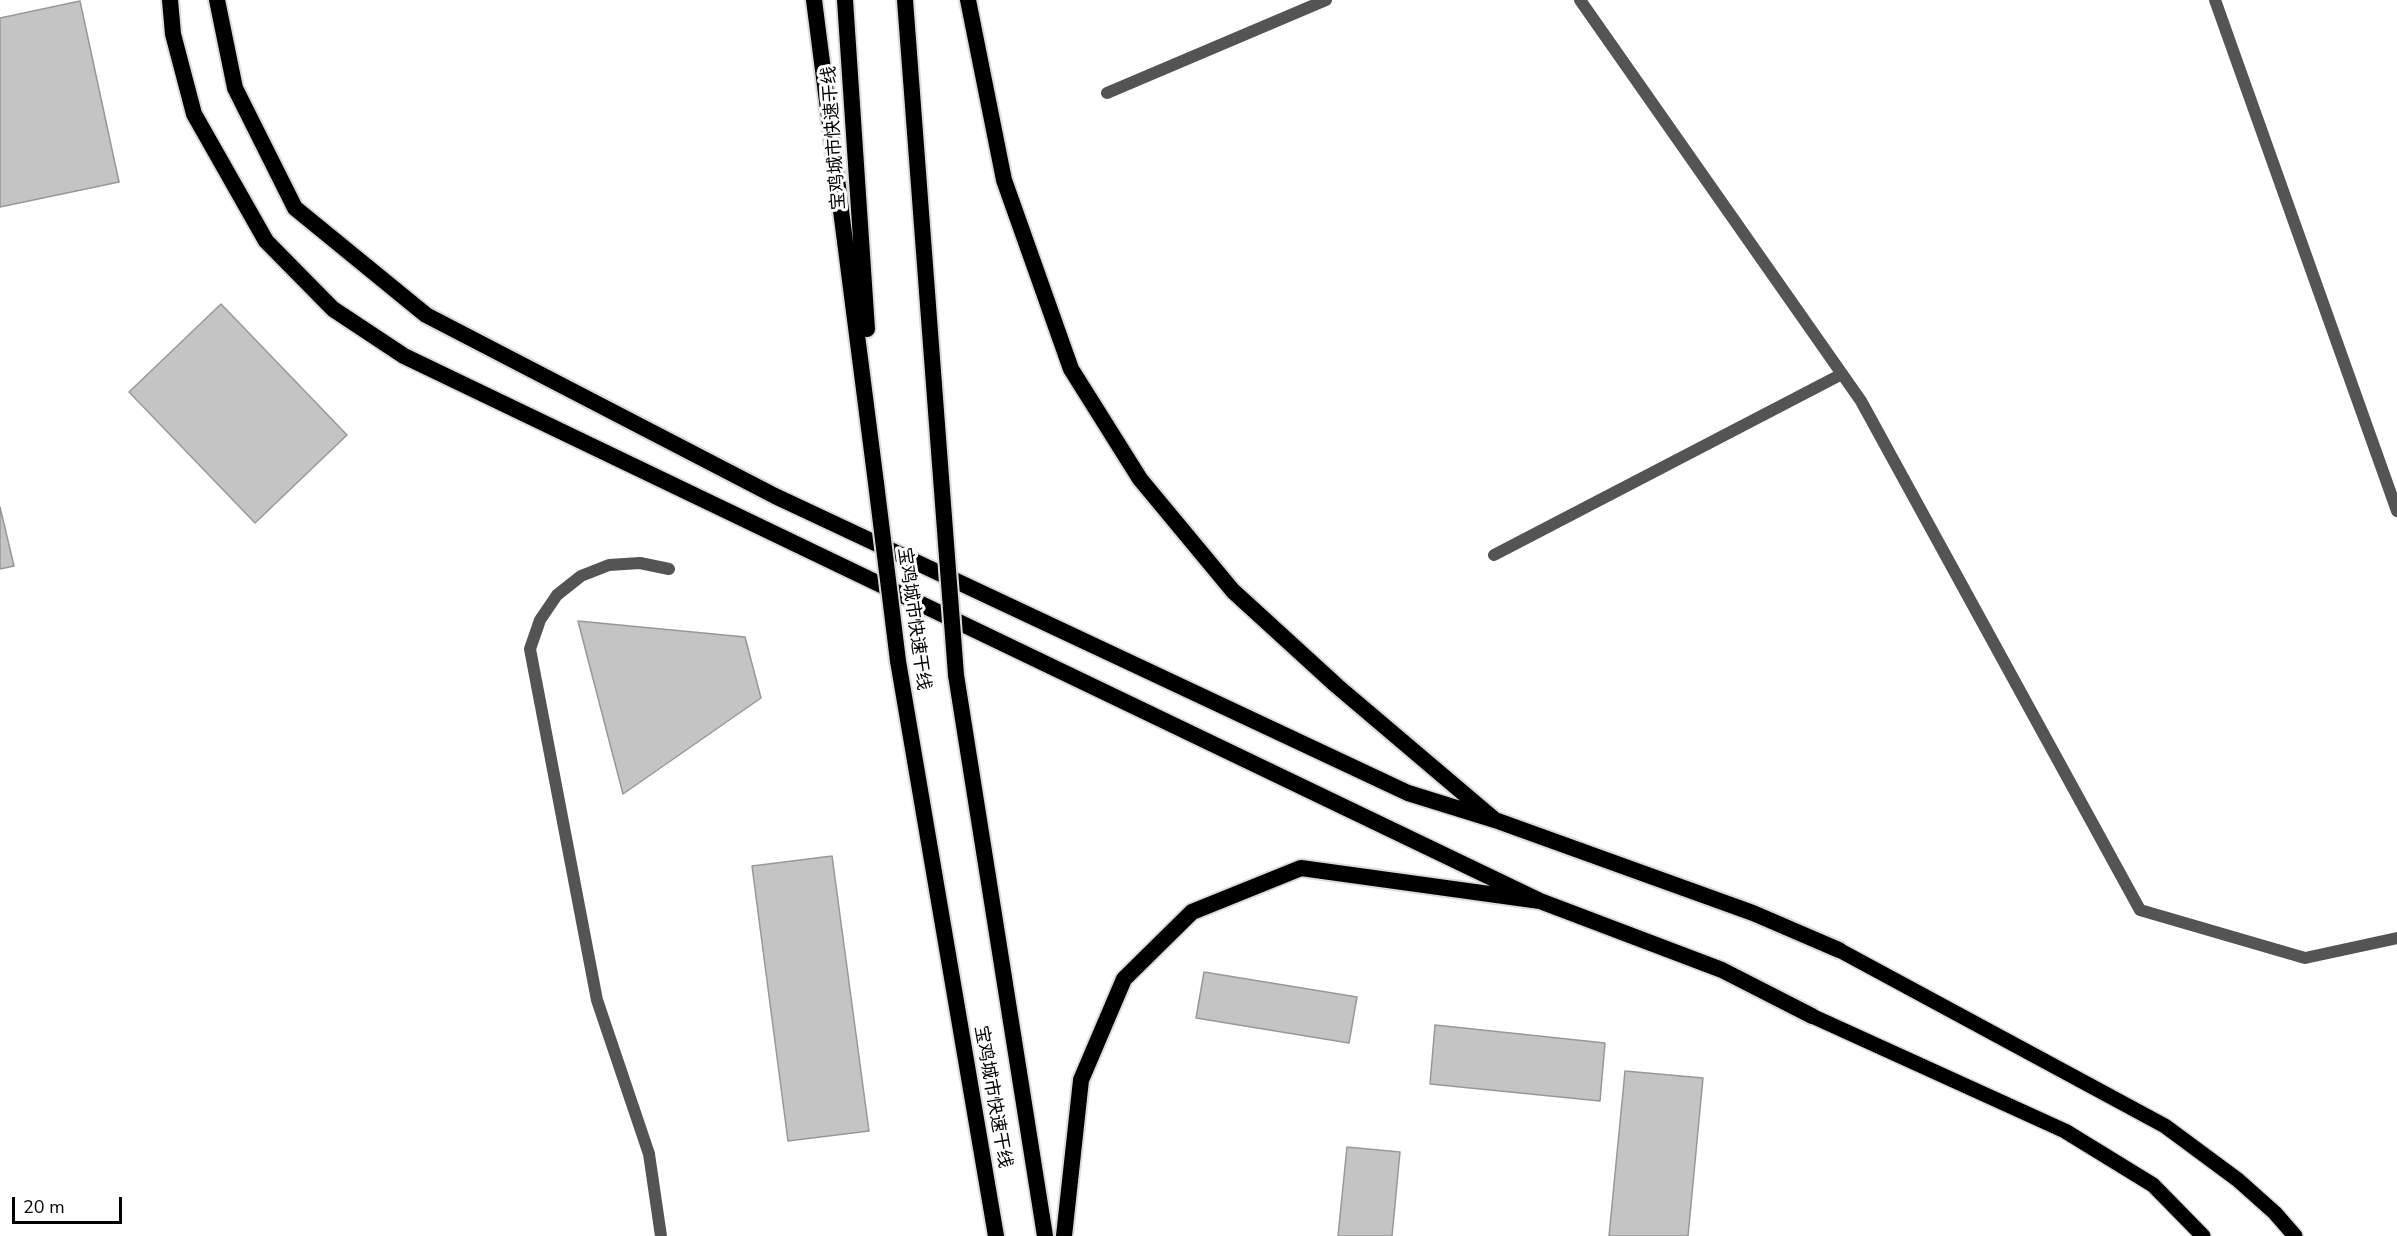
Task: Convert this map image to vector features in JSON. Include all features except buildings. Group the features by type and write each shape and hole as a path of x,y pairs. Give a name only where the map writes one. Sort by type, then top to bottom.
{"highway":[{"path":"170,0 173,34 194,114 266,241 333,309 404,356 1540,901 1722,970 1812,1016"},
{"path":"217,0 235,88 295,208 426,315 786,501 1408,793 1495,820 1753,913 1839,950"},
{"path":"813,0 876,483"},
{"name":"宝鸡城市快速干线","path":"845,0 876,483 898,661 996,1236"},
{"name":"宝鸡城市快速干线","path":"905,0 956,675 1045,1236"},
{"path":"968,0 1004,180 1071,369 1140,479 1233,591 1337,686 1495,820"},
{"path":"1064,1236 1081,1080 1124,979 1192,912 1301,868 1540,901"}],"main road":[{"path":"1839,950 2165,1126 2238,1180 2275,1213 2295,1236"},
{"path":"1812,1016 2065,1131 2153,1185 2203,1236"}],"street":[{"path":"1107,93 1326,0"},
{"path":"1580,0 1861,401 2140,910 2305,958 2397,938"},
{"path":"2215,0 2397,512"},
{"path":"1494,555 1842,374"},
{"path":"661,1236 649,1154 597,1000 530,649 540,620 557,595 581,576 609,565 640,563 669,569"}]}
